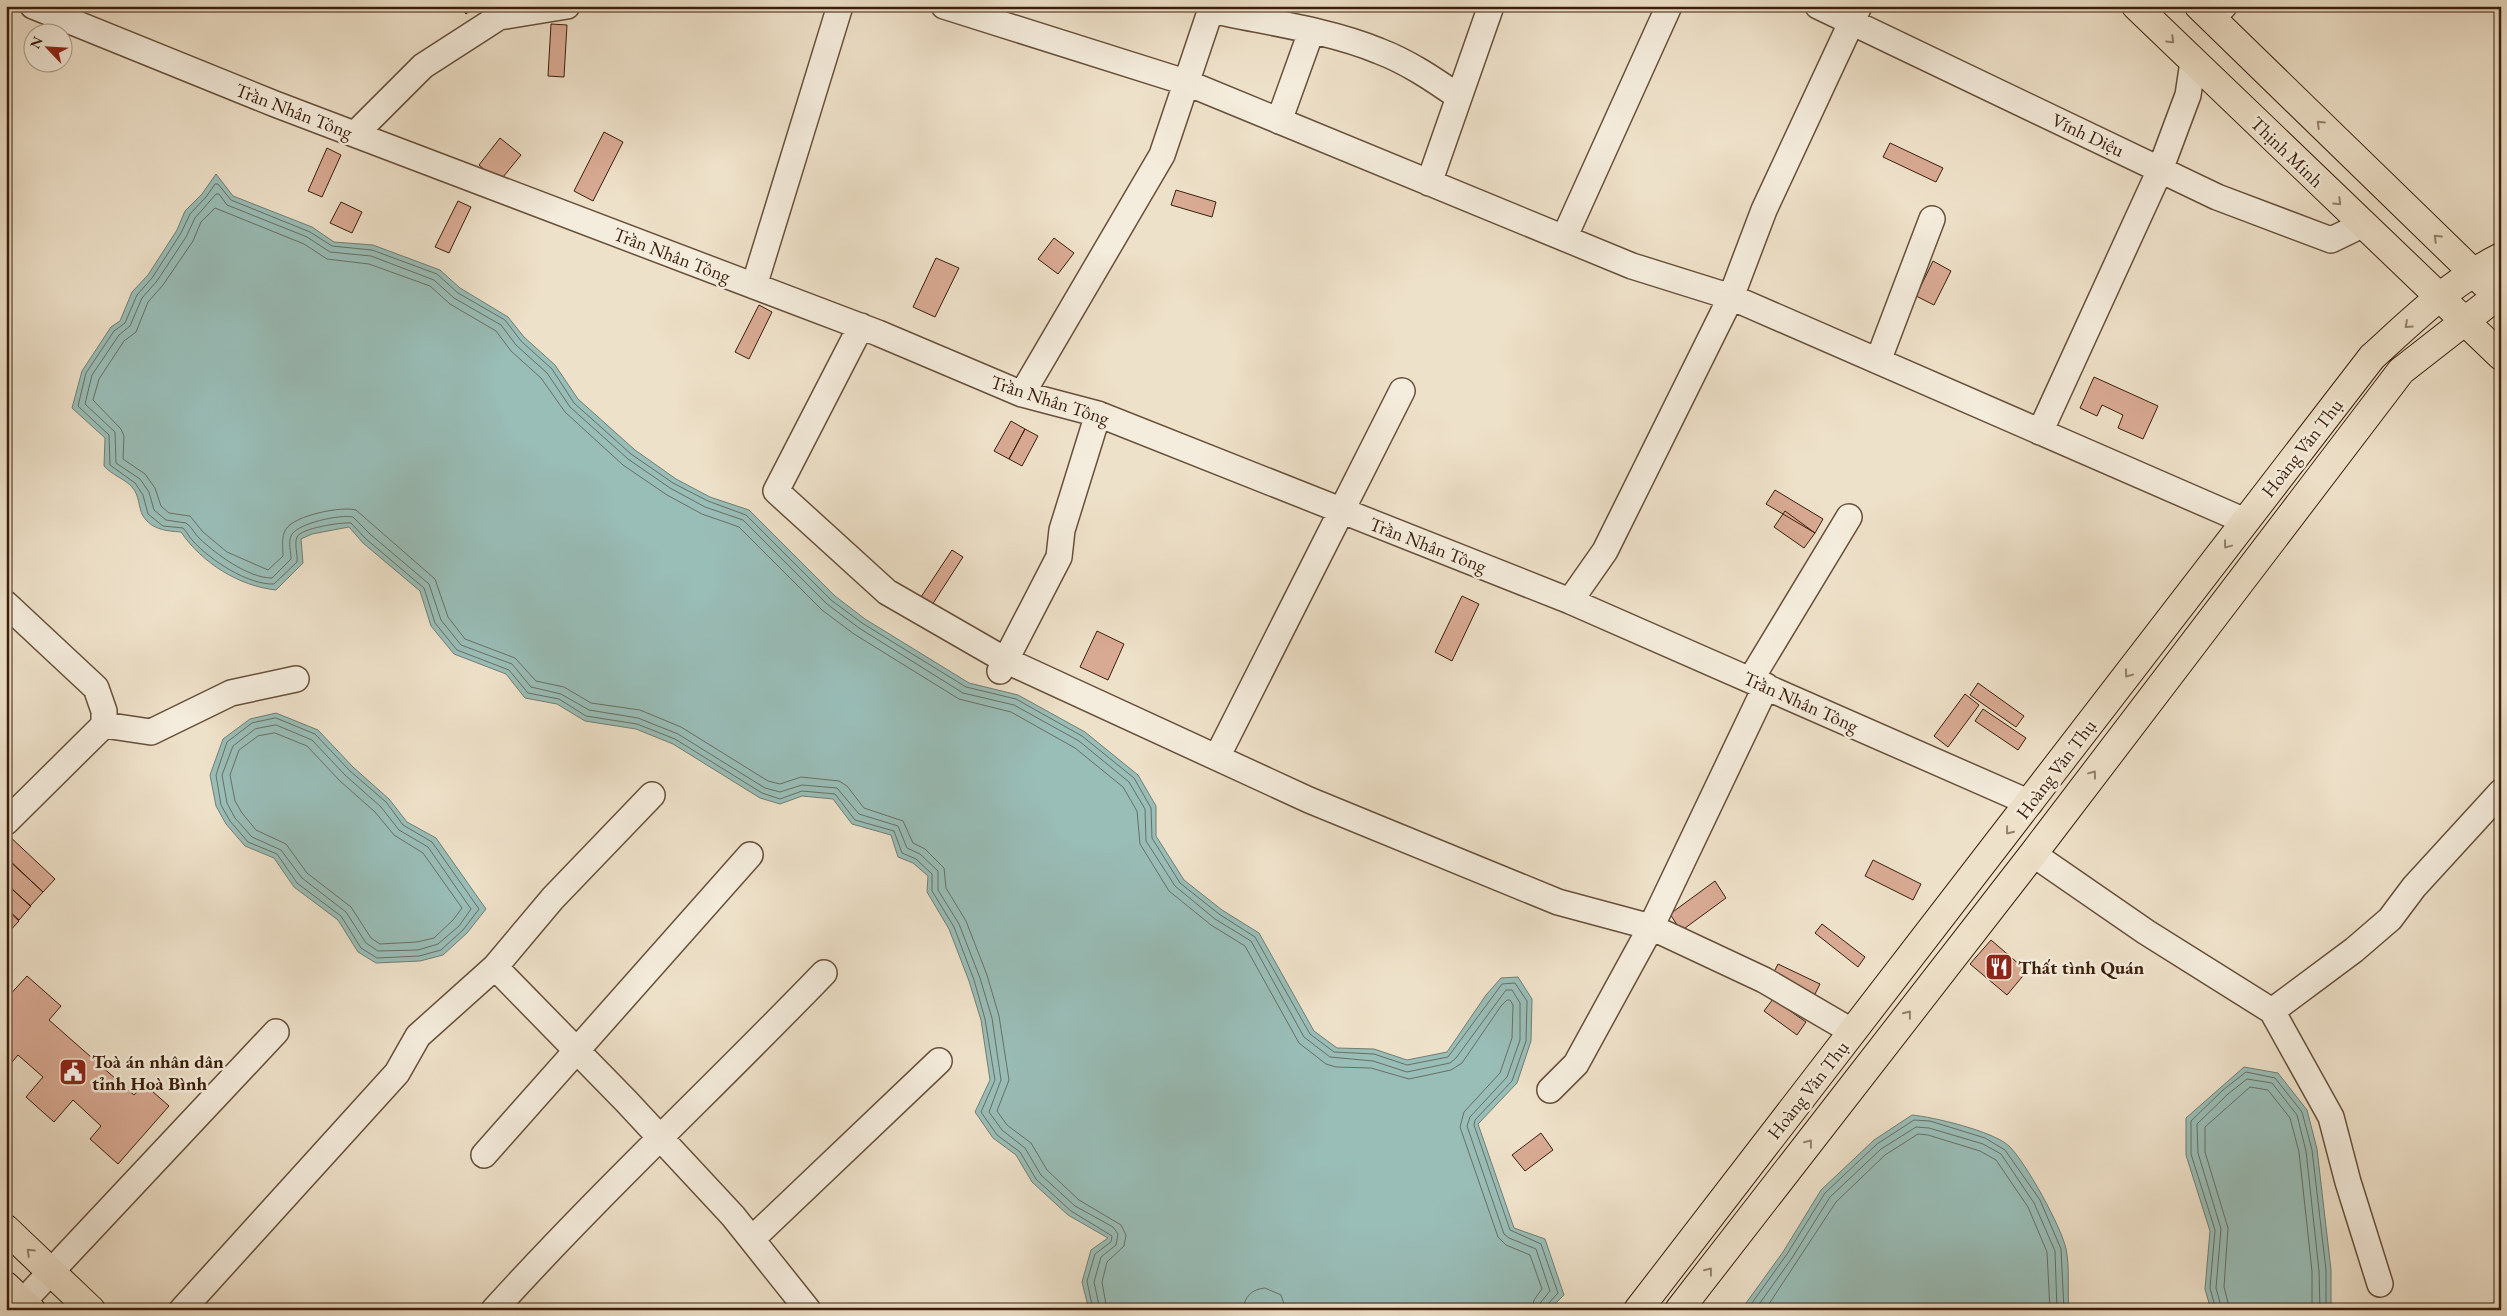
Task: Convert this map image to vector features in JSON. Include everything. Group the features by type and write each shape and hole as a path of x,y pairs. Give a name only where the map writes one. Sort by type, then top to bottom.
{"main road":[{"name":"Thịnh Minh","path":"2136,6 2362,225 2501,356"},
{"path":"2212,10 2472,272 2499,296"},
{"name":"Hoàng Văn Thụ","path":"1638,1310 2036,796 2372,357 2439,297 2472,272 2501,257"},
{"name":"Hoàng Văn Thụ","path":"1679,1310 2033,854 2401,371 2463,321 2499,296"},
{"path":"2036,796 2067,808"},
{"path":"1740,1179 1765,1199"},
{"path":"6,1230 91,1310"}],"street":[{"name":"Trần Nhân Tông","path":"34,6 275,104 861,326 1022,394 1098,414 1570,601 1758,683 2036,796"},
{"path":"355,134 423,66 498,17 567,6"},
{"path":"754,286 840,6"},
{"path":"944,6 1186,82 1632,266 1731,297 2245,521"},
{"path":"1429,183 1491,6"},
{"path":"1564,238 1669,6"},
{"name":"Vĩnh Diệu","path":"1818,6 1855,14 2160,170 2217,197 2331,240 2362,225"},
{"path":"1022,394 1162,155 1212,8 1378,50 1432,78 1459,96"},
{"path":"1570,601 1605,551 1731,297 1764,210 1855,14"},
{"path":"1279,121 1311,32"},
{"path":"2040,432 2160,170 2186,102 2193,62"},
{"path":"1878,361 1932,219"},
{"path":"861,326 776,491 887,592 1002,666 1217,757 1309,800 1558,902 1651,927 1764,980 1853,1032"},
{"path":"1217,757 1343,512 1402,391"},
{"path":"1002,666 1059,556 1062,530 1098,414"},
{"path":"1550,1090 1576,1064 1651,927 1758,683 1849,517"},
{"path":"6,604 96,688 104,712 104,725 9,812"},
{"path":"104,725 150,732 231,693 296,679"},
{"path":"2272,1011 2354,950 2390,919 2414,887 2501,792"},
{"path":"182,1310 391,1080 418,1036 495,967 553,898 652,795"},
{"path":"2033,854 2146,932 2272,1011 2331,1117 2348,1182 2380,1284"},
{"path":"484,1155 750,855"},
{"path":"495,967 577,1050 733,1216 808,1310"},
{"path":"494,1310 660,1137 824,973"},
{"path":"19,1302 51,1272 276,1032"},
{"path":"752,1239 939,1062"}],"water":[{"path":"216,174 233,196 312,227 334,242 373,245 440,270 460,288 508,317 524,337 555,365 578,399 635,450 676,479 710,497 749,510 835,596 865,619 969,683 1018,695 1085,732 1138,775 1156,806 1156,836 1184,880 1222,910 1259,933 1314,1031 1337,1048 1374,1049 1407,1060 1447,1052 1486,995 1501,978 1518,977 1532,999 1531,1041 1517,1083 1478,1124 1514,1228 1545,1239 1564,1295 1549,1310 1407,1310 1397,1307 1395,1310 1282,1310 1264,1307 1255,1310 1089,1310 1082,1282 1091,1250 1108,1238 1068,1215 1032,1182 1016,1155 993,1138 975,1112 990,1080 981,1020 969,981 949,929 927,892 928,876 913,863 898,857 891,835 852,824 833,799 802,796 780,804 760,798 673,744 636,729 585,721 557,704 525,698 506,674 454,654 431,626 420,591 363,543 349,527 312,534 301,539 303,563 276,590 262,588 248,584 222,571 200,554 181,532 155,527 147,521 143,516 132,487 104,466 105,438 72,408 82,371 111,327 120,321 132,292 148,275 177,230 185,211 202,194"},
{"path":"276,713 318,730 353,767 389,799 407,822 436,838 486,909 467,933 443,955 420,961 376,963 358,952 338,920 294,887 274,858 245,846 226,824 216,806 210,775 223,739 250,719"},
{"path":"2244,1067 2278,1073 2307,1110 2317,1149 2331,1270 2331,1310 2211,1310 2205,1289 2210,1231 2186,1155 2186,1118"},
{"path":"1912,1115 1977,1130 2001,1140 2016,1154 2042,1195 2063,1239 2068,1263 2069,1310 1741,1310 1783,1252 1821,1190 1874,1140"}],"building":[{"path":"460,6 476,6 466,14"},
{"path":"551,24 567,25 564,77 548,76"},
{"path":"604,132 623,142 593,201 574,191"},
{"path":"500,138 521,155 499,182 479,165"},
{"path":"1890,143 1943,168 1936,182 1883,157"},
{"path":"327,148 341,155 322,197 308,191"},
{"path":"1176,190 1216,202 1212,217 1171,205"},
{"path":"458,201 471,207 449,253 435,247"},
{"path":"341,202 362,212 352,233 330,223"},
{"path":"1054,238 1074,253 1058,274 1038,259"},
{"path":"936,258 959,268 935,317 913,307"},
{"path":"1933,261 1951,271 1934,305 1916,296"},
{"path":"759,305 772,312 749,359 735,352"},
{"path":"2094,377 2158,406 2143,439 2118,428 2123,415 2102,405 2097,416 2080,408"},
{"path":"1011,421 1025,429 1009,459 994,451"},
{"path":"1025,429 1038,436 1022,466 1009,459"},
{"path":"1775,490 1823,519 1815,533 1766,504"},
{"path":"1785,511 1815,533 1804,548 1774,527"},
{"path":"952,550 963,557 930,608 919,600"},
{"path":"1462,596 1479,604 1452,661 1435,652"},
{"path":"1097,631 1124,644 1108,680 1080,667"},
{"path":"1978,683 2024,716 2016,727 1970,695"},
{"path":"1965,694 1979,705 1948,747 1934,736"},
{"path":"1983,709 2026,738 2018,750 1975,721"},
{"path":"7,834 55,879 43,892 6,857"},
{"path":"6,858 43,892 30,906 6,883"},
{"path":"1873,860 1921,884 1913,900 1865,876"},
{"path":"1715,881 1726,898 1681,931 1670,914"},
{"path":"6,884 31,906 19,920 6,908"},
{"path":"6,909 19,921 7,934 6,933"},
{"path":"1822,924 1865,957 1858,967 1815,933"},
{"name":"Thất tình Quán","path":"1991,940 2027,971 2007,995 1970,964"},
{"path":"1778,964 1820,984 1812,1000 1770,980"},
{"name":"Toà án nhân dân tỉnh Hoà Bình","path":"27,976 61,1006 49,1020 134,1095 144,1084 169,1106 118,1164 90,1139 101,1126 73,1100 54,1122 26,1097 43,1077 18,1055 8,1067 6,1066 6,999"},
{"path":"1773,999 1806,1022 1797,1035 1764,1011"},
{"path":"1541,1133 1553,1150 1525,1171 1512,1155"}],"place":[{"name":"Thất tình Quán","path":"1999,967"},
{"name":"Toà án nhân dân tỉnh Hoà Bình","path":"73,1072"}]}
